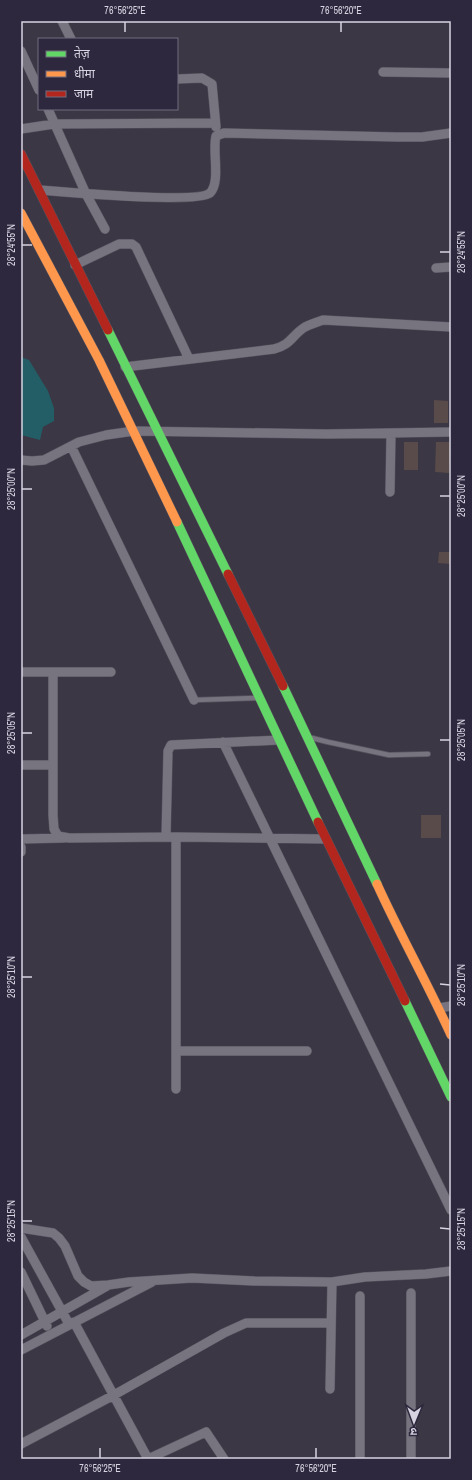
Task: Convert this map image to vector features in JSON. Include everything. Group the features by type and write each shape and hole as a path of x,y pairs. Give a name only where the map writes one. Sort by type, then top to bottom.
{"street":[{"path":"62,21 70,38"},
{"path":"21,51 38,88"},
{"path":"383,72 451,73"},
{"path":"39,190 86,194 187,198 200,197 209,194 214,186 214,144 216,136 212,84 202,78 178,79"},
{"path":"48,110 86,194 105,229"},
{"path":"21,129 54,124 215,123"},
{"path":"216,136 224,133 397,137 422,137 451,134"},
{"path":"21,154 308,736 393,920 439,1008 451,1035"},
{"path":"21,213 99,360 134,431 326,839 451,1097"},
{"path":"75,265 119,244 132,244 136,247 189,359"},
{"path":"436,268 451,267"},
{"path":"125,367 283,347 304,328 323,320 451,327"},
{"path":"21,460 44,460 71,446 91,438 134,431 158,433 451,432"},
{"path":"390,492 391,433"},
{"path":"71,446 194,700"},
{"path":"21,672 111,672"},
{"path":"53,672 54,829 58,836 69,838"},
{"path":"166,837 168,751 171,745 279,740"},
{"path":"223,742 451,1210"},
{"path":"21,765 53,765"},
{"path":"21,839 176,837 326,839"},
{"path":"176,837 176,1089"},
{"path":"21,847 21,852"},
{"path":"439,1008 451,1006"},
{"path":"176,1051 307,1051"},
{"path":"21,1228 53,1233 65,1246 78,1276 91,1286 192,1278 254,1282 332,1282 365,1277 426,1274 451,1270"},
{"path":"21,1237 62,1312 72,1323 114,1395 148,1459 206,1432 224,1459"},
{"path":"21,1272 50,1334"},
{"path":"21,1350 157,1280"},
{"path":"330,1389 332,1282"},
{"path":"21,1335 108,1285"},
{"path":"411,1293 411,1459"},
{"path":"360,1296 360,1459"},
{"path":"21,1444 114,1395 224,1333 246,1323 331,1323"}],"lane":[{"path":"194,700 260,698"},
{"path":"308,736 328,742 390,755 428,754"}],"water":[{"path":"21,357 29,360 48,391 54,408 54,421 43,427 40,440 21,435"}],"building":[{"path":"434,400 448,401 448,423 434,423"},
{"path":"404,442 418,442 418,470 404,470"},
{"path":"436,442 451,442 449,473 435,472"},
{"path":"439,552 451,552 451,564 438,563"},
{"path":"421,815 441,815 441,838 421,838"}],"traffic: fast":[{"path":"108,330 228,574"},
{"path":"177,522 318,822"},
{"path":"283,686 377,884"},
{"path":"405,1001 451,1097"}],"traffic: slow":[{"path":"21,213 99,360 177,522"},
{"path":"377,884 451,1035"}],"traffic: jam":[{"path":"21,154 108,330"},
{"path":"228,574 283,686"},
{"path":"318,822 405,1001"}]}
